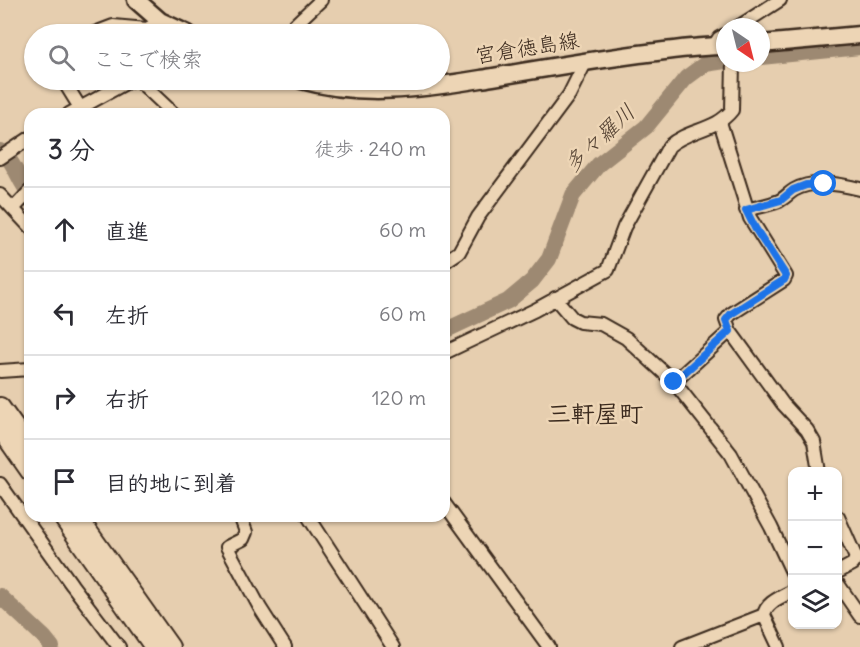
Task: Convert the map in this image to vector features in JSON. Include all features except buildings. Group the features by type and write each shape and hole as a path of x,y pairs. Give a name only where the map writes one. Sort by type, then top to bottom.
{"highway":[{"path":"0,407 24,441"},
{"path":"0,428 24,462"},
{"path":"66,522 154,647"},
{"path":"81,522 170,647"}],"main road":[{"path":"136,0 166,24"},
{"path":"770,43 860,35"},
{"name":"宮倉徳島線","path":"450,83 716,43"}],"street":[{"path":"296,24 321,0"},
{"path":"752,18 780,0"},
{"path":"155,24 160,21"},
{"path":"450,258 459,252 478,217 569,95 586,61"},
{"path":"450,350 535,310 601,276 608,270 624,227 669,146 680,137 720,122 732,110 733,72"},
{"path":"68,90 76,108"},
{"path":"85,108 114,90"},
{"path":"149,90 168,108"},
{"path":"720,122 746,210 786,276 784,280 731,314 726,320 730,331 783,404 807,430 814,442 818,467"},
{"path":"0,158 24,142"},
{"path":"746,210 781,200 793,190 806,185 835,185 860,189"},
{"path":"0,195 8,209 24,222"},
{"path":"8,209 24,197"},
{"path":"555,298 572,318 580,322 601,324 626,338 674,382 730,454 771,527 788,563"},
{"path":"674,382 730,331"},
{"path":"0,371 24,369"},
{"path":"0,484 24,518"},
{"path":"450,511 549,647"},
{"path":"27,522 119,647"},
{"path":"242,522 246,532 243,539 227,547 260,608 285,647"},
{"path":"312,522 393,647"},
{"path":"842,528 856,558 853,564 842,570"},
{"path":"842,591 860,615"},
{"path":"779,647 764,615 769,604 788,593"},
{"path":"682,647 764,615"}],"waterway":[{"name":"多々羅川","path":"770,56 860,47"},
{"name":"多々羅川","path":"450,328 508,301 532,281 549,259 573,195 599,164 646,127 686,78 705,64 716,62"},
{"name":"多々羅川","path":"0,151 10,160 24,186"},
{"path":"0,596 52,647"}],"district":[{"name":"三軒屋町","path":"595,414"}],"route":[{"path":"674,382 730,331 726,320 731,314 784,280 786,276 746,210 781,200 793,190 806,185 824,184"}]}
